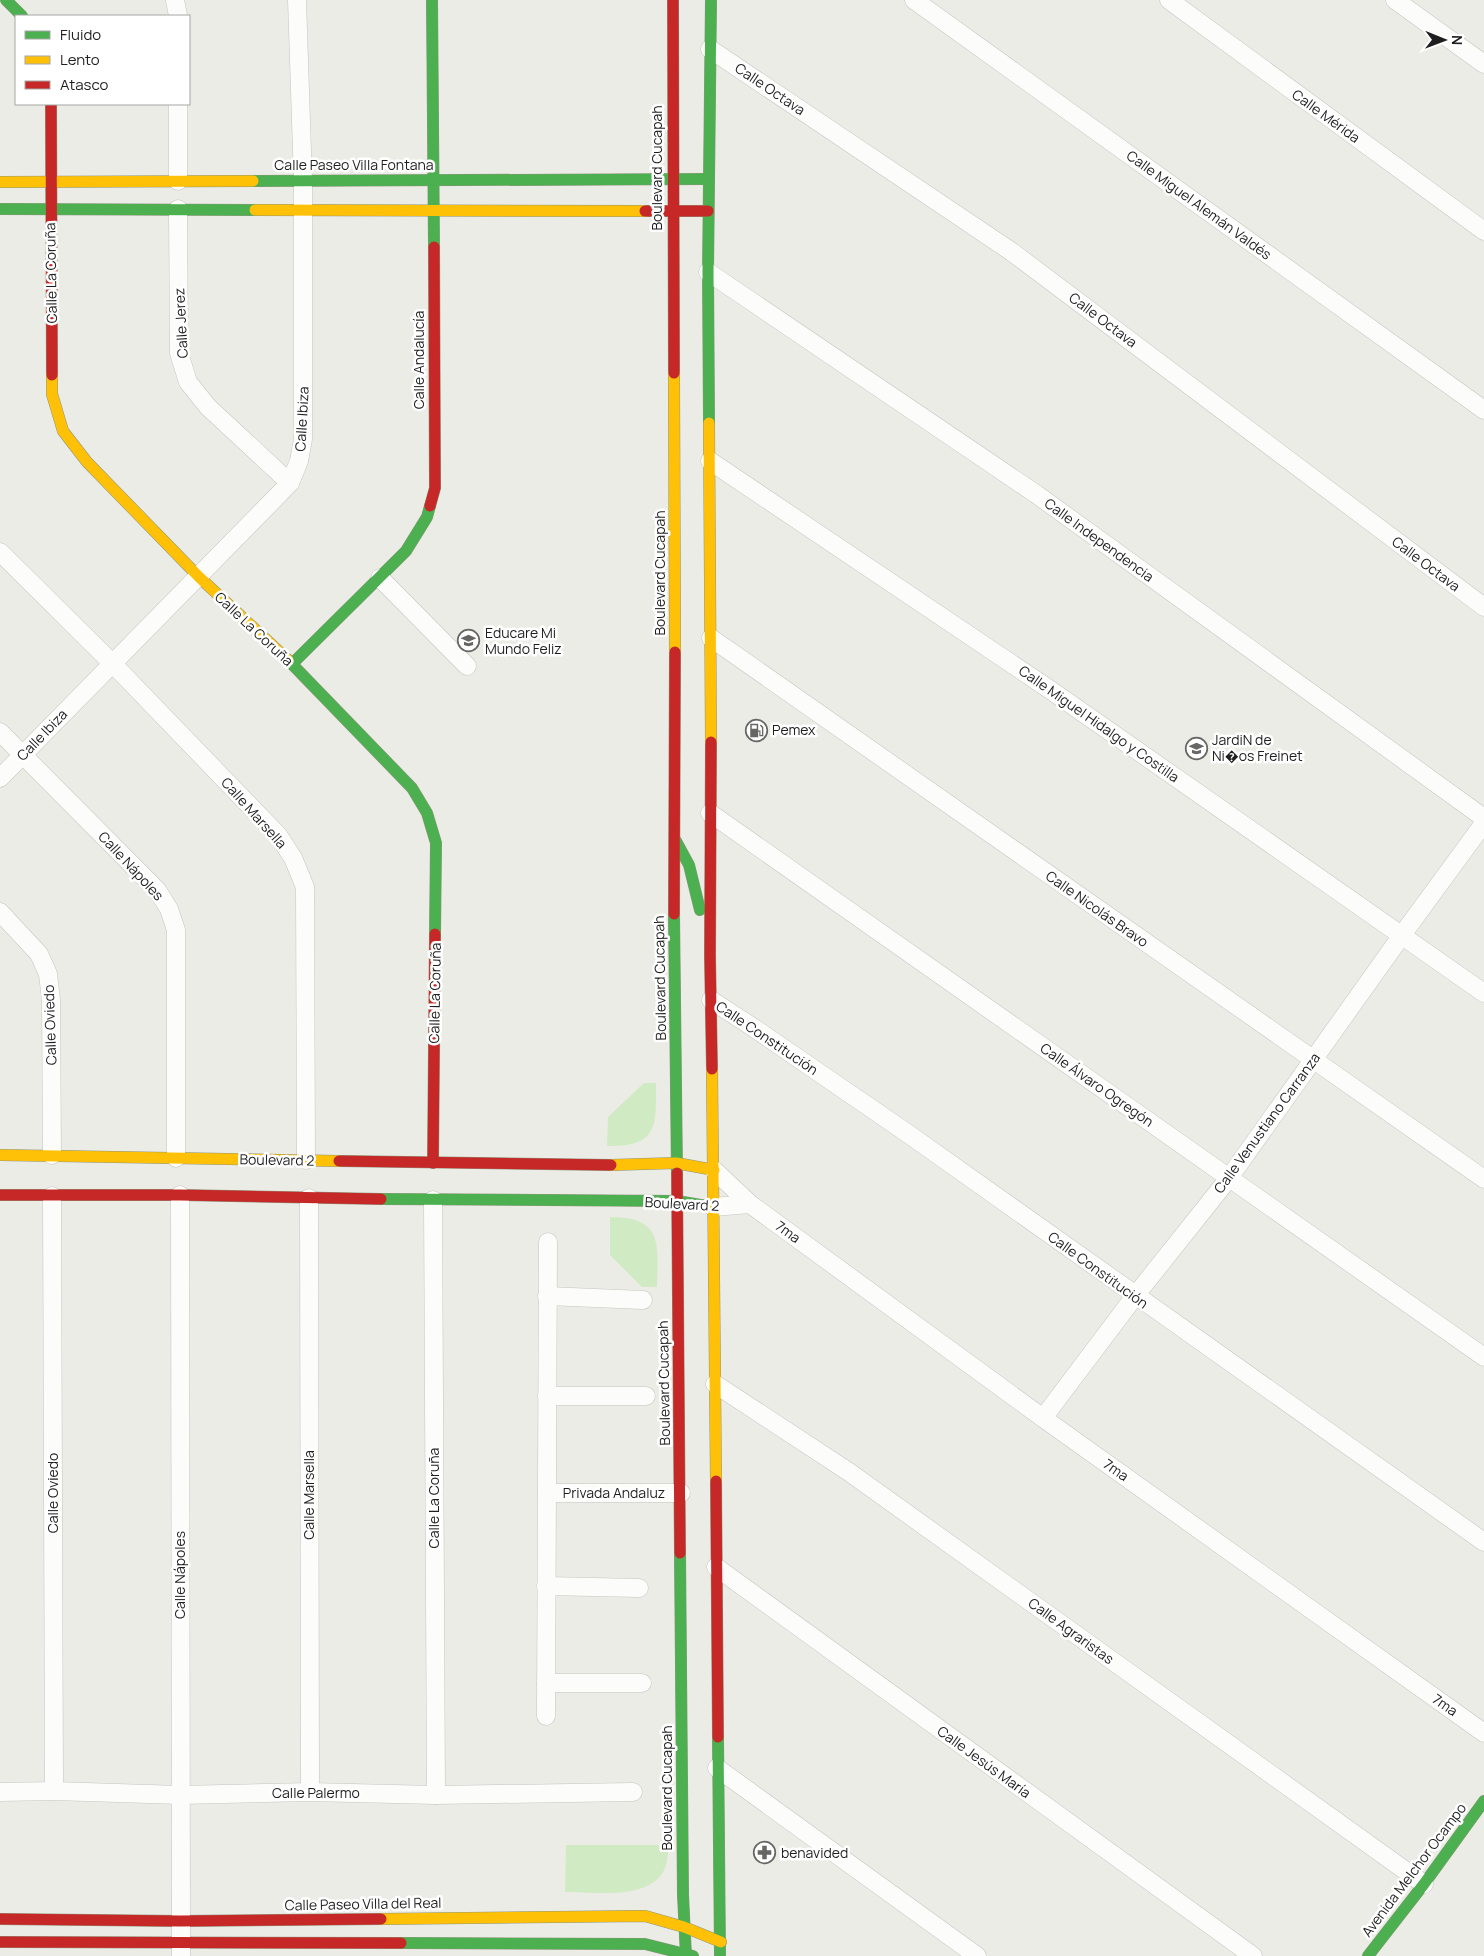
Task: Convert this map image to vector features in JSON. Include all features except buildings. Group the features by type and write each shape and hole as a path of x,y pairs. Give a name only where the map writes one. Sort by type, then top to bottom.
{"main road":[{"path":"6,0 21,15"},
{"name":"Calle Andalucía","path":"292,664 406,551 427,516 435,488 432,0"},
{"name":"Boulevard Cucapah","path":"673,0 672,211 675,508 674,838 677,1072 676,1163 681,1493 684,1927 688,1955"},
{"path":"711,0 708,179 712,601 710,956 714,1170 716,1567 721,1949"},
{"name":"Calle La Coruña","path":"51,105 52,394 63,430 87,462 199,577 292,664 412,788 427,813 436,843 433,1163"},
{"name":"Calle Paseo Villa Fontana","path":"0,182 708,179"},
{"path":"0,209 708,211"},
{"path":"675,508 689,520"},
{"path":"698,537 712,601"},
{"path":"674,838 685,853 695,883 710,956"},
{"name":"Boulevard 2","path":"0,1154 433,1163 603,1165 676,1163 714,1170"},
{"name":"Boulevard 2","path":"0,1195 180,1195 433,1200 677,1201 714,1207"},
{"name":"Avenida Melchor Ocampo","path":"1368,1956 1424,1884 1484,1801"},
{"name":"Calle Paseo Villa del Real","path":"0,1919 180,1921 645,1916 684,1927 721,1949"},
{"path":"0,1942 181,1950 645,1944 688,1955"}],"street":[{"path":"175,0 178,15"},
{"name":"Calle Ibiza","path":"0,778 290,483 300,461 304,439 303,181 297,0"},
{"name":"Calle Miguel Alemán Valdés","path":"914,0 1484,410"},
{"name":"Calle Mérida","path":"1169,0 1484,231"},
{"path":"1395,0 1484,64"},
{"name":"Calle Octava","path":"710,49 1012,252 1484,607"},
{"path":"178,105 178,181"},
{"name":"Calle Jerez","path":"178,209 179,353 188,382 208,408 290,483"},
{"name":"Calle Independencia","path":"708,272 1036,494 1484,818"},
{"name":"Calle Miguel Hidalgo y Costilla","path":"710,461 1049,689 1484,993"},
{"name":"Calle Marsella","path":"0,552 112,663 278,835 293,858 305,887 306,1160"},
{"path":"380,578 467,666"},
{"name":"Calle Nicolás Bravo","path":"711,638 1484,1179"},
{"name":"Calle Nápoles","path":"0,732 157,890 169,909 176,930 176,1158"},
{"name":"Calle Álvaro Ogregón","path":"710,813 1484,1357"},
{"name":"Calle Venustiano Carranza","path":"1042,1418 1135,1296 1229,1178 1484,823"},
{"name":"Calle Oviedo","path":"0,912 39,954 48,974 51,1000 52,1155"},
{"name":"Calle Constitución","path":"711,1000 907,1133 1484,1542"},
{"name":"Boulevard 2","path":"714,1170 750,1204"},
{"name":"Calle Nápoles","path":"180,1195 181,1950"},
{"name":"Calle Oviedo","path":"52,1196 54,1791"},
{"name":"Calle Marsella","path":"309,1198 310,1792"},
{"name":"Calle La Coruña","path":"433,1200 436,1795"},
{"name":"Boulevard 2","path":"714,1207 750,1204"},
{"name":"7ma","path":"750,1204 1042,1418 1484,1733"},
{"name":"Privada Andaluz","path":"546,1716 548,1242"},
{"path":"547,1296 643,1300"},
{"name":"Calle Agraristas","path":"716,1384 849,1472 1424,1884"},
{"path":"547,1396 646,1396"},
{"name":"Privada Andaluz","path":"547,1493 681,1493"},
{"name":"Calle Jesús María","path":"716,1567 1253,1956"},
{"path":"546,1586 639,1588"},
{"path":"546,1683 642,1683"},
{"path":"718,1768 977,1956"},
{"name":"Calle Palermo","path":"0,1792 54,1791 180,1795 310,1792 436,1795 633,1792"},
{"path":"721,1949 733,1956"}],"green space":[{"path":"644,1083 656,1083 656,1111 651,1131 637,1143 607,1146 608,1117"},
{"path":"610,1217 628,1218 640,1222 649,1228 657,1246 657,1287 642,1287 610,1255"},
{"path":"566,1845 668,1845 667,1860 665,1868 658,1879 648,1886 621,1892 565,1892"}],"traffic: fast":[{"path":"6,0 21,15"},
{"path":"432,0 434,247"},
{"path":"709,423 708,272 711,0"},
{"path":"253,181 708,179"},
{"path":"0,209 255,210"},
{"path":"292,664 406,551 427,517 430,506"},
{"path":"288,660 412,788 427,813 436,843 435,934"},
{"path":"676,841 689,865 700,910"},
{"path":"674,914 677,1173"},
{"path":"381,1199 677,1201 713,1207"},
{"path":"680,1553 683,1895 686,1956"},
{"path":"718,1737 720,1956"},
{"path":"1368,1956 1424,1884 1484,1801"},
{"path":"401,1943 645,1944 693,1956"}],"traffic: slow":[{"path":"0,182 253,181"},
{"path":"255,210 645,211"},
{"path":"674,373 675,652"},
{"path":"52,375 52,394 63,431 87,462 199,577 288,660"},
{"path":"709,423 711,742"},
{"path":"712,1069 716,1481"},
{"path":"0,1155 339,1161"},
{"path":"611,1165 676,1163 714,1170"},
{"path":"381,1919 645,1916 684,1927 721,1942"}],"traffic: jam":[{"path":"673,0 674,373"},
{"path":"51,105 52,375"},
{"path":"645,211 708,211"},
{"path":"430,506 435,488 434,247"},
{"path":"674,914 675,652"},
{"path":"711,742 710,956 712,1069"},
{"path":"433,1163 435,934"},
{"path":"339,1161 611,1165"},
{"path":"677,1173 680,1553"},
{"path":"0,1195 180,1195 381,1199"},
{"path":"716,1481 718,1737"},
{"path":"0,1919 180,1921 381,1919"},
{"path":"0,1942 401,1943"}],"place":[{"name":"Educare Mi Mundo Feliz","path":"469,641"},
{"name":"Pemex","path":"756,730"},
{"name":"JardiN de Ni�os Freinet","path":"1196,748"},
{"name":"benavided","path":"765,1853"}]}
